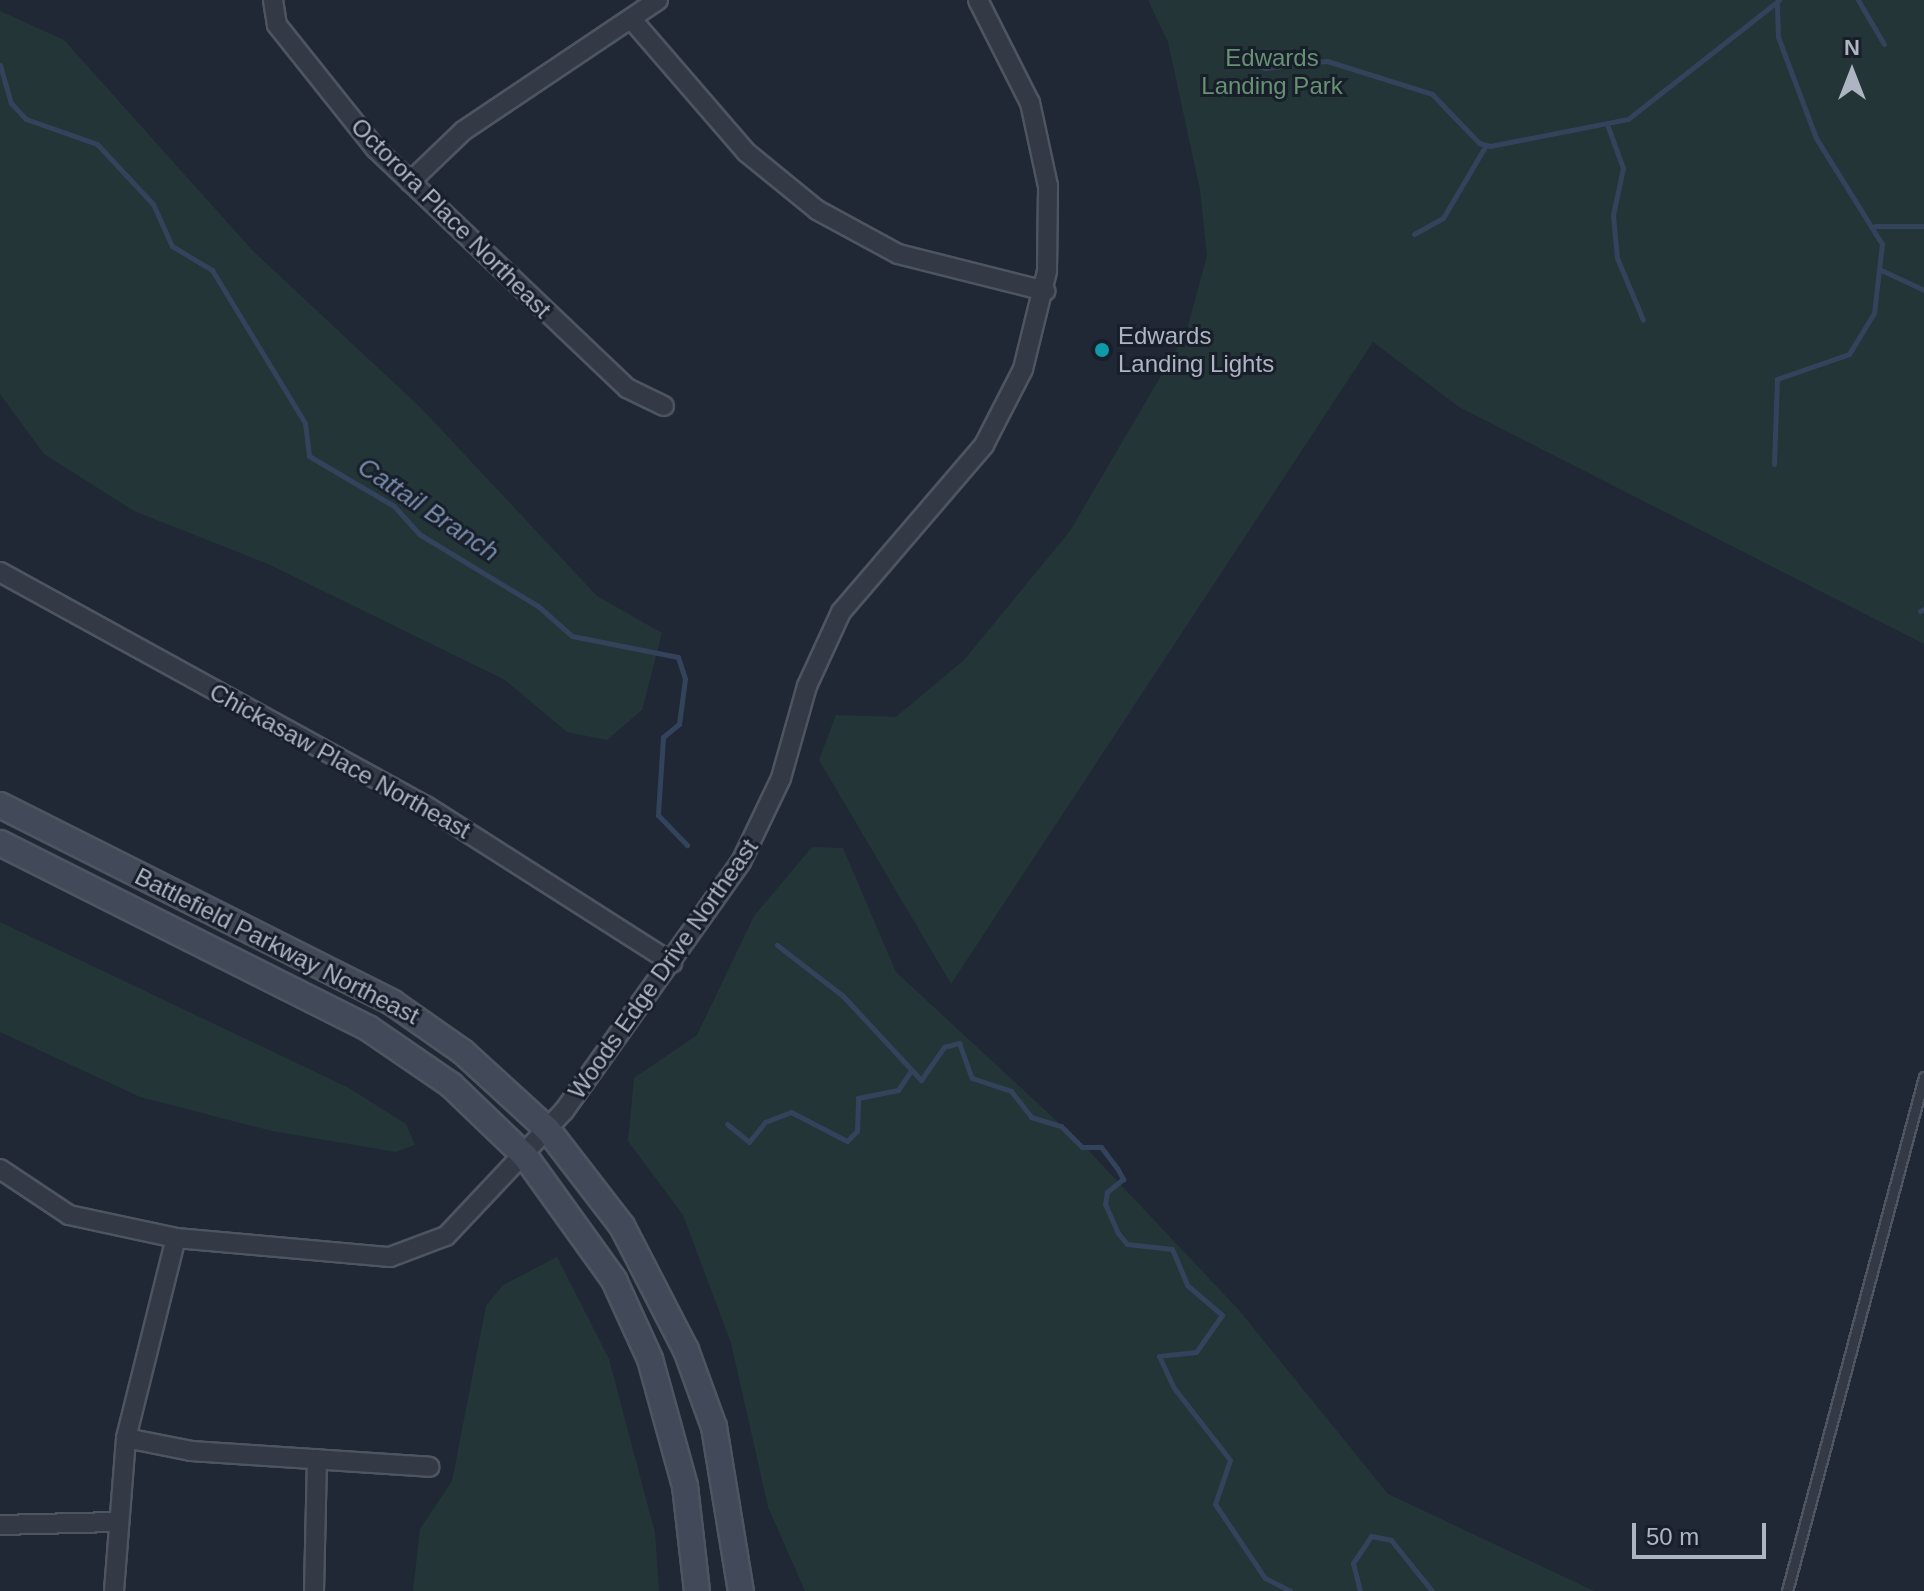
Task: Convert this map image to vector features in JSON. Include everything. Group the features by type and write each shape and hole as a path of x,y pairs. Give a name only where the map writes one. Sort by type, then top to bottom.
{"main road":[{"name":"Battlefield Parkway Northeast","path":"0,805 393,1003 463,1052 548,1130 622,1226 686,1350 714,1427 741,1591"},
{"name":"Battlefield Parkway Northeast","path":"0,843 368,1028 451,1085 525,1156 614,1280 650,1359 676,1442 697,1591"}],"street":[{"name":"Octorora Place Northeast","path":"273,0 277,25 410,182 627,388 664,406"},
{"path":"410,182 463,131 633,21 658,0"},
{"name":"Woods Edge Drive Northeast","path":"0,1169 69,1215 176,1238 411,1254 446,1236 548,1130 672,963 764,819 807,686 841,612 891,546 959,478 1005,409 1045,291 1049,239 1041,143 1015,64 978,0"},
{"path":"633,21 746,152 817,210 898,254 1045,291"},
{"name":"Chickasaw Place Northeast","path":"0,572 438,813 672,963"},
{"path":"114,1591 126,1438 176,1238"},
{"path":"126,1438 317,1459 429,1467"},
{"path":"314,1591 317,1459"},
{"path":"0,1525 118,1522"}],"lane":[{"path":"1787,1591 1924,1077"}],"green space":[{"name":"Edwards Landing Park","path":"1148,0 1924,0 1924,644 1459,407 1373,342 951,984 819,760 836,715 896,717 964,660 1070,531 1186,333 1207,256 1200,190 1168,42"},
{"path":"0,11 64,40 253,251 420,407 597,596 662,633 642,710 607,740 567,732 505,680 268,564 134,511 44,454 0,394"},
{"path":"812,847 843,848 896,972 1088,1150 1238,1309 1388,1494 1594,1591 805,1591 768,1507 731,1343 683,1215 628,1141 634,1078 697,1035 754,916"},
{"path":"0,922 349,1088 406,1124 415,1145 396,1152 272,1131 140,1097 0,1032"},
{"path":"557,1257 609,1359 655,1533 659,1591 413,1591 420,1529 452,1481 486,1306 503,1285"}],"waterway":[{"path":"1244,62 1265,68 1327,61 1432,94 1479,143 1490,146 1628,119 1779,0"},
{"path":"1858,0 1884,44"},
{"path":"1774,464 1777,379 1849,354 1874,313 1882,244 1816,138 1778,37 1777,2"},
{"name":"Cattail Branch","path":"0,65 11,103 26,119 97,144 153,204 172,246 212,270 305,423 309,456 394,506 419,534 538,606 572,636 678,657 685,679 679,724 663,737 658,815 687,845"},
{"path":"1608,127 1623,168 1613,215 1617,258 1643,320"},
{"path":"1414,234 1443,218 1486,145"},
{"path":"1875,226 1924,226"},
{"path":"1881,270 1924,290"},
{"path":"1920,611 1924,609"},
{"name":"Cattail Branch","path":"777,945 843,996 921,1080 944,1047 959,1043 972,1078 1011,1091 1031,1117 1061,1126 1082,1147 1101,1147 1123,1179 1107,1192 1105,1204 1118,1233 1127,1244 1172,1249 1187,1285 1222,1315 1196,1352 1159,1356 1174,1388 1230,1460 1215,1504 1265,1578 1290,1591"},
{"path":"727,1124 749,1142 765,1122 791,1112 847,1141 857,1131 858,1098 898,1090 911,1071"},
{"name":"Cattail Branch","path":"1360,1591 1353,1563 1371,1536 1391,1540 1432,1591"}],"place":[{"name":"Edwards Landing Lights","path":"1102,350"}]}
